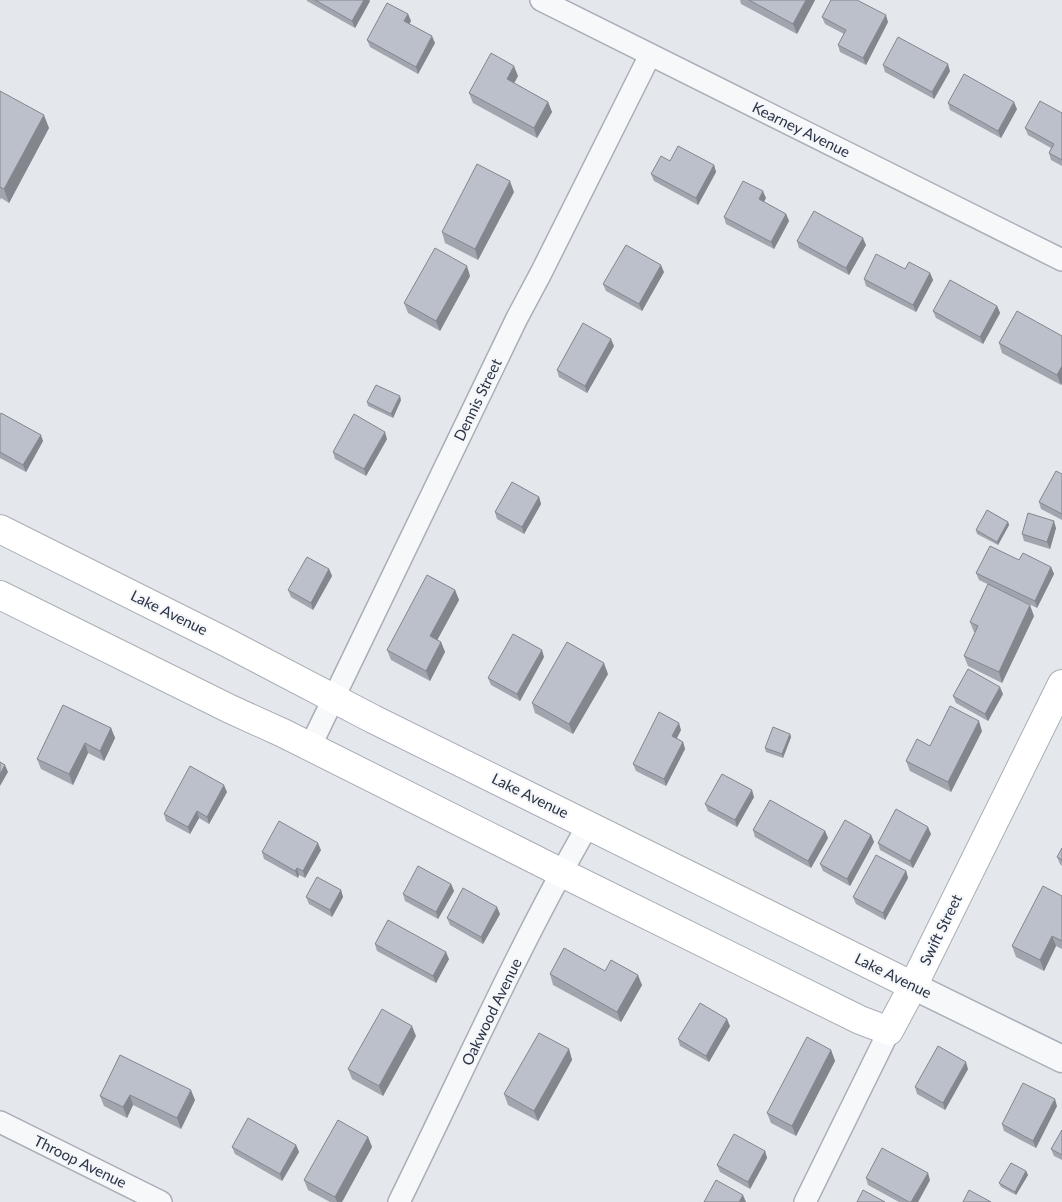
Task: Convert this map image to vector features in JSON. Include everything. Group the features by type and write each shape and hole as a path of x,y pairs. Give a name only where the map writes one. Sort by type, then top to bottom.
{"main road":[{"name":"Lake Avenue","path":"0,529 373,719 913,986"},
{"path":"0,595 860,1020 889,1031"},
{"name":"Swift Street","path":"889,1031 1062,684"}],"street":[{"name":"Kearney Avenue","path":"541,0 1062,260"},
{"name":"Dennis Street","path":"310,747 517,318 650,55"},
{"name":"Oakwood Avenue","path":"399,1202 560,872 588,825"},
{"name":"Lake Avenue","path":"913,986 1062,1059"},
{"name":"Swift Street","path":"805,1202 889,1031"},
{"name":"Throop Avenue","path":"0,1122 161,1202"}],"building":[{"path":"315,0 364,0 352,21"},
{"path":"749,0 806,0 793,24"},
{"path":"831,0 857,0 886,15 863,58 838,45 846,30 822,17"},
{"path":"387,3 408,14 404,21 432,36 416,67 367,40"},
{"path":"898,37 948,64 932,92 883,65"},
{"path":"491,53 514,66 507,79 548,102 534,128 469,93"},
{"path":"964,74 1014,102 998,131 948,103"},
{"path":"0,91 44,115 4,189 0,187"},
{"path":"1040,101 1062,113 1062,160 1049,153 1054,144 1025,128"},
{"path":"678,146 714,165 696,198 651,174 661,156 670,161"},
{"path":"477,164 510,181 475,249 442,232"},
{"path":"743,181 763,191 759,199 786,214 771,242 724,217"},
{"path":"814,211 863,238 846,268 797,241"},
{"path":"626,245 661,265 639,304 603,284"},
{"path":"435,248 467,266 436,321 404,303"},
{"path":"876,254 905,269 909,262 930,273 913,305 864,279"},
{"path":"950,280 997,306 980,337 933,311"},
{"path":"1017,311 1062,336 1062,366 1057,375 999,343"},
{"path":"583,323 611,339 585,386 557,370"},
{"path":"376,385 400,396 391,414 367,402"},
{"path":"1,413 41,435 23,465 0,452"},
{"path":"354,414 385,432 364,469 333,452"},
{"path":"1056,471 1062,474 1062,514 1039,502"},
{"path":"512,482 539,497 522,527 495,512"},
{"path":"987,510 1008,522 997,542 976,530"},
{"path":"1028,513 1054,521 1047,542 1022,534"},
{"path":"990,546 1019,560 1023,553 1051,567 1035,601 976,573"},
{"path":"307,557 329,569 311,603 288,590"},
{"path":"427,575 455,590 430,636 441,642 426,671 387,650"},
{"path":"988,584 1030,605 999,672 964,656 978,626 970,622"},
{"path":"513,634 542,650 517,694 488,678"},
{"path":"567,642 604,663 569,724 532,703"},
{"path":"968,669 1000,687 985,714 953,696"},
{"path":"63,705 111,728 100,751 85,743 69,774 37,759"},
{"path":"950,706 979,721 948,782 906,761 917,739 930,746"},
{"path":"659,712 679,723 672,736 683,742 664,779 633,764"},
{"path":"773,727 790,734 782,754 765,748"},
{"path":"0,762 5,765 0,774"},
{"path":"190,766 224,785 207,817 197,811 188,827 164,814"},
{"path":"722,774 752,790 735,820 705,804"},
{"path":"770,800 825,831 808,861 753,830"},
{"path":"896,809 928,827 910,861 878,843"},
{"path":"845,820 871,835 847,879 820,864"},
{"path":"279,821 318,843 303,871 297,868 295,871 262,852"},
{"path":"1062,848 1062,860 1057,857"},
{"path":"876,855 906,871 883,913 853,897"},
{"path":"418,866 451,884 436,912 403,894"},
{"path":"317,877 341,890 330,910 306,897"},
{"path":"1043,886 1062,896 1062,941 1052,936 1040,960 1012,946"},
{"path":"463,888 497,907 481,937 447,918"},
{"path":"388,920 446,952 433,976 375,944"},
{"path":"564,948 605,971 611,960 638,975 617,1012 550,974"},
{"path":"700,1003 727,1019 706,1056 678,1039"},
{"path":"382,1009 412,1026 379,1086 348,1069"},
{"path":"539,1033 569,1049 534,1111 504,1094"},
{"path":"807,1037 831,1050 792,1126 767,1113"},
{"path":"938,1046 966,1062 943,1103 915,1087"},
{"path":"120,1055 191,1090 177,1118 130,1095 123,1107 100,1096"},
{"path":"1023,1083 1055,1099 1033,1141 1002,1124"},
{"path":"248,1118 296,1145 280,1174 232,1147"},
{"path":"338,1120 368,1137 335,1197 304,1180"},
{"path":"1062,1130 1062,1155 1051,1149"},
{"path":"734,1134 765,1151 748,1182 717,1165"},
{"path":"882,1148 928,1173 911,1202 866,1178"},
{"path":"1011,1163 1026,1171 1015,1192 999,1183"},
{"path":"716,1180 743,1195 739,1202 704,1202"},
{"path":"863,1190 885,1202 857,1202"},
{"path":"969,1190 991,1202 963,1202"}]}
